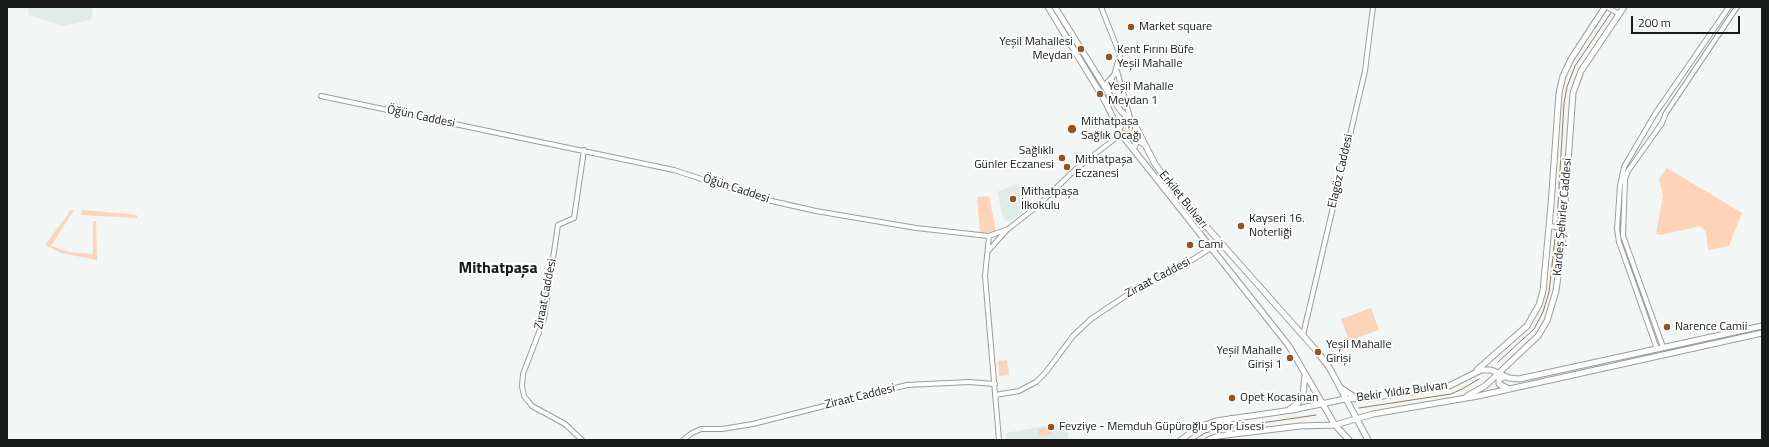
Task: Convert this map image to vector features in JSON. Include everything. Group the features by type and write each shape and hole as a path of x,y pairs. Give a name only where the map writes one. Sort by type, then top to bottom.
{"main road":[{"name":"Erkilet Bulvarı","path":"1048,7 1105,101 1122,133 1289,346 1335,425 1349,440"},
{"name":"Erkilet Bulvarı","path":"1055,7 1111,97 1136,127 1154,164 1174,190 1303,335 1329,367 1368,440"},
{"name":"Kardeş Şehirler Caddesi","path":"1475,372 1527,326 1535,314 1543,291 1560,86 1572,59 1606,7"},
{"name":"Kardeş Şehirler Caddesi","path":"1459,399 1480,389 1538,336 1546,324 1556,291 1564,228 1574,93 1581,71 1624,7"},
{"path":"1131,121 1123,122 1122,133 1129,137 1134,135 1136,127"},
{"path":"1134,148 1136,142 1139,141 1144,144"},
{"path":"1475,372 1487,370 1505,377 1519,379 1762,326"},
{"name":"Bekir Yıldız Bulvarı","path":"1208,440 1218,436 1230,434 1300,426 1335,425 1386,412 1509,389 1762,333"},
{"path":"1289,410 1298,403 1304,394 1306,384 1304,372"},
{"name":"Bekir Yıldız Bulvarı","path":"1181,440 1192,431 1206,424 1231,418 1289,410 1345,399 1449,386 1462,381 1475,372"},
{"path":"1505,377 1499,379 1499,384 1509,389"},
{"path":"1339,386 1357,398"}],"street":[{"path":"1101,7 1120,52 1116,70 1108,88 1111,97"},
{"name":"Elagöz Caddesi","path":"1303,335 1365,71 1373,7"},
{"path":"1606,7 1619,14"},
{"path":"1660,348 1619,242 1617,229 1620,186 1624,167 1655,114 1729,7"},
{"path":"1660,348 1623,236 1625,179 1628,171 1662,123 1666,113 1737,7"},
{"path":"1116,70 1131,121"},
{"path":"1104,86 1114,76"},
{"name":"Öğün Caddesi","path":"321,96 584,150 681,172 763,199 816,211 916,228 988,236 1008,230 1035,208 1078,168 1122,133"},
{"name":"Ziraat Caddesi","path":"582,440 565,424 529,404 524,396 522,386 523,374 544,319 558,224 574,218 584,150"},
{"path":"1549,226 1564,228"},
{"path":"987,252 1008,230"},
{"path":"988,236 985,276 999,440"},
{"name":"Ziraat Caddesi","path":"995,395 1018,391 1032,385 1046,372 1073,336 1090,319 1139,287 1173,272 1211,248"},
{"name":"Ziraat Caddesi","path":"683,440 692,433 701,429 722,429 753,424 907,385 969,382 995,384"},
{"path":"1230,434 1226,426 1231,418"}],"shaded area":[{"path":"28,7 93,7 92,17 90,20 63,26 29,15"},
{"path":"1126,123 1130,123 1134,129 1130,135 1126,135 1122,131 1122,127"},
{"path":"1667,168 1742,213 1729,246 1708,250 1706,232 1700,226 1661,235 1656,234 1663,196 1659,179"},
{"name":"Mithatpaşa İlkokulu","path":"1017,184 1031,205 1010,222 1004,220 997,192"},
{"path":"989,196 996,232 980,233 977,197"},
{"path":"71,210 74,210 51,246 70,252 93,254 93,221 96,221 97,260 61,253 45,245"},
{"path":"82,210 137,215 137,218 81,215"},
{"path":"1371,308 1379,330 1349,341 1341,319"},
{"path":"1007,360 1009,375 999,376 998,361"},
{"name":"Fevziye - Memduh Güpüroğlu Spor Lisesi","path":"1066,422 1069,440 1007,440 1006,433"},
{"path":"1052,427 1053,434 1039,436 1038,429"}],"waterway":[{"path":"1557,222 1564,103 1567,87 1575,66 1612,11"},
{"path":"1498,362 1534,329 1543,312 1549,292 1556,230"},
{"path":"1359,408 1451,394 1479,379"},
{"path":"1227,428 1316,415"},
{"path":"1194,440 1205,433 1224,428"}],"place":[{"name":"Market square","path":"1131,27"},
{"name":"Yeşil Mahallesi Meydan","path":"1081,49"},
{"name":"Kent Fırını Büfe Yeşil Mahalle","path":"1109,57"},
{"name":"Yeşil Mahalle Meydan 1","path":"1100,94"},
{"name":"Mithatpaşa Sağlık Ocağı","path":"1072,129"},
{"name":"Sağlıklı Günler Eczanesi","path":"1062,158"},
{"name":"Mithatpaşa Eczanesi","path":"1067,167"},
{"name":"Mithatpaşa İlkokulu","path":"1013,199"},
{"name":"Kayseri 16. Noterliği","path":"1241,226"},
{"name":"Cami","path":"1190,245"},
{"name":"Narence Camii","path":"1667,327"},
{"name":"Yeşil Mahalle Girişi","path":"1318,352"},
{"name":"Yeşil Mahalle Girişi 1","path":"1290,358"},
{"name":"Opet Kocasinan","path":"1232,398"},
{"name":"Fevziye - Memduh Güpüroğlu Spor Lisesi","path":"1051,427"}],"district":[{"name":"Mithatpaşa","path":"498,269"}]}
